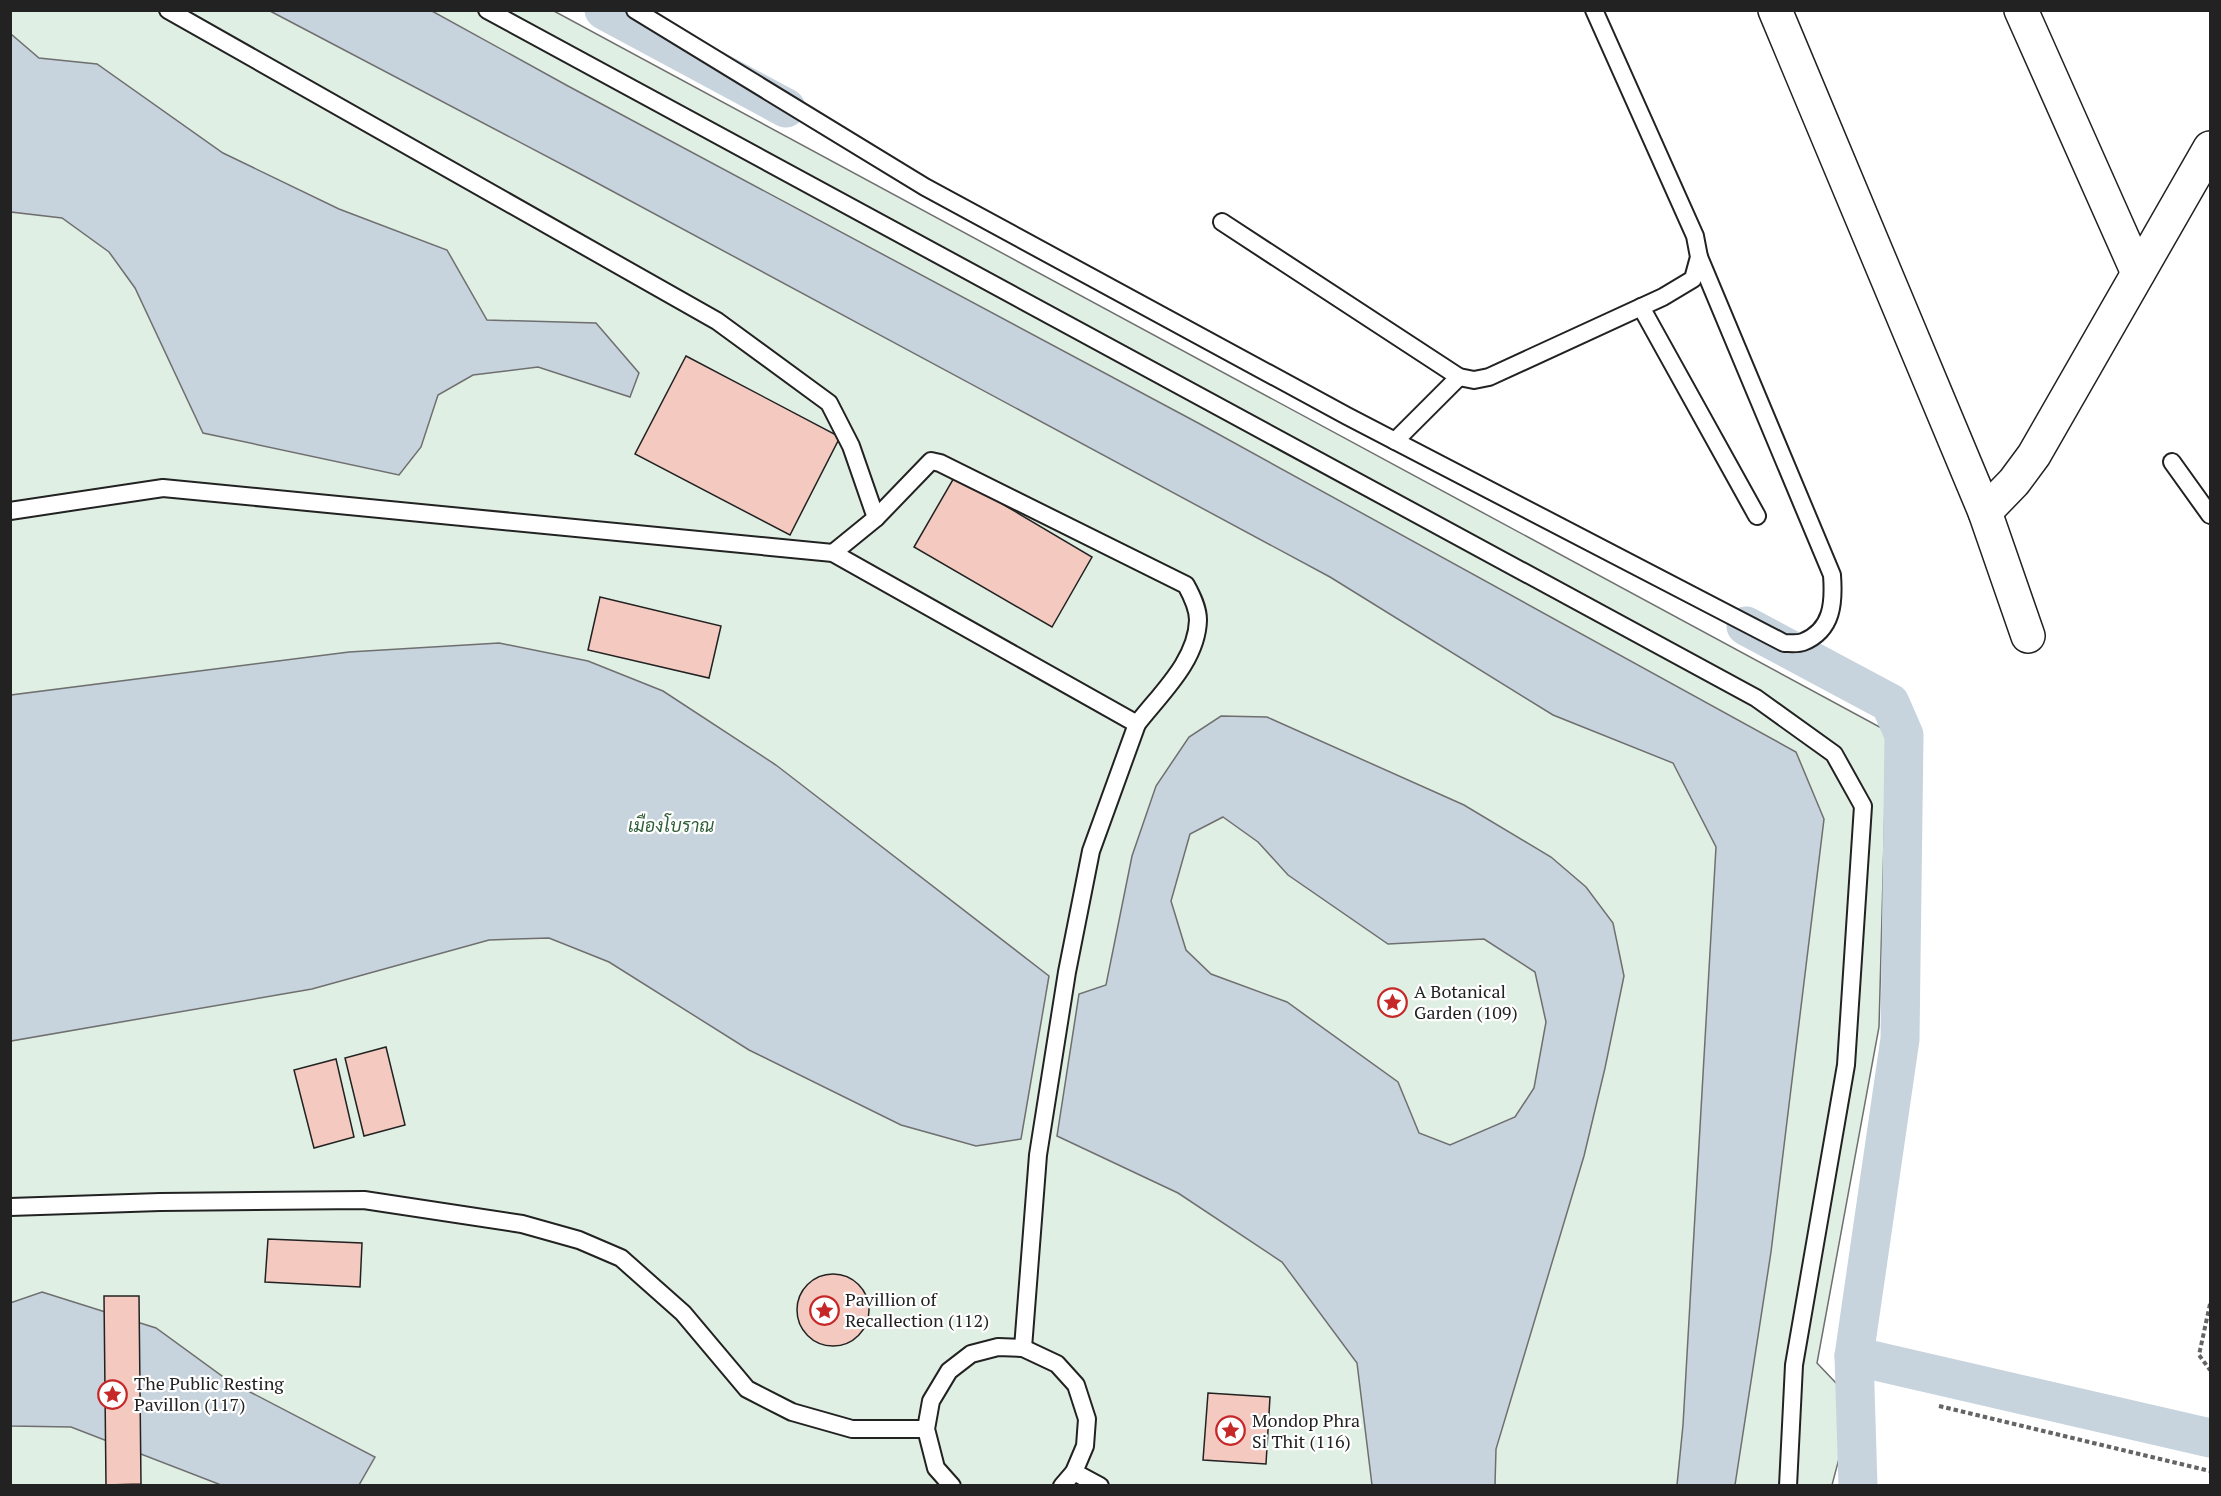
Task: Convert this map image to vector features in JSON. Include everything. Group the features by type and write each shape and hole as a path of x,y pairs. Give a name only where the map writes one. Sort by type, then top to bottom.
{"street":[{"path":"1775,10 1985,512 2028,636"},
{"path":"2021,10 2138,273"},
{"path":"1985,512 2014,482 2034,455 2211,148"}],"lane":[{"path":"168,10 717,321 830,403 852,446 876,518"},
{"path":"487,10 1756,698 1834,754 1863,806 1846,1065 1794,1365 1788,1485"},
{"path":"635,10 925,187 1395,441 1784,643 1803,642 1824,627 1834,603 1832,575 1699,257 1695,236 1594,10"},
{"path":"1222,222 1459,377 1474,380 1490,377 1663,297 1693,279 1699,257"},
{"path":"1641,307 1757,516"},
{"path":"1395,441 1459,377"},
{"path":"833,554 876,518 931,461 940,463 1186,585 1194,600 1198,620 1192,651 1137,724 1091,851 1066,972 1038,1155 1023,1348"},
{"path":"2172,462 2211,515"},
{"path":"10,511 163,488 833,554 1137,724"},
{"path":"10,1207 160,1202 364,1200 522,1224 579,1240 621,1258 683,1313 747,1389 792,1412 852,1429 926,1429"},
{"path":"952,1485 936,1468 926,1429 930,1401 949,1371 971,1354 998,1347 1023,1348 1057,1364 1076,1385 1087,1419 1085,1446 1074,1472 1062,1485"},
{"path":"1074,1472 1100,1485"}],"path":[{"path":"2211,1304 2199,1355 2211,1370"},
{"path":"1940,1406 2211,1471"}],"green space":[{"name":"เมืองโบราณ","path":"10,11 554,11 1887,731 1879,1027 1817,1363 1854,1402 1832,1485 11,1485"}],"shaded area":[{"path":"270,11 432,11 1200,424 1796,752 1824,819 1771,1252 1735,1485 1677,1485 1683,1425 1716,847 1673,763 1553,715 1330,577 586,177"},
{"path":"11,34 39,58 97,64 223,153 339,209 447,250 487,320 596,323 639,373 630,397 538,367 473,375 438,395 421,447 399,475 203,433 135,288 109,252 62,218 11,212"},
{"path":"499,643 588,661 663,691 776,765 1049,976 1021,1139 976,1146 901,1125 749,1050 609,962 549,938 489,940 312,989 11,1041 11,695 349,652"},
{"path":"1221,716 1267,717 1464,805 1551,857 1586,887 1613,923 1624,976 1605,1068 1584,1156 1496,1449 1495,1485 1372,1485 1357,1363 1282,1262 1178,1193 1057,1136 1079,994 1106,985 1132,856 1156,786 1189,737","holes":["1223,817 1258,842 1288,875 1388,944 1484,939 1535,972 1546,1022 1534,1088 1515,1117 1450,1145 1419,1133 1398,1082 1287,1002 1211,974 1186,950 1171,901 1190,834"]},
{"path":"42,1292 156,1328 229,1381 375,1457 359,1485 221,1485 71,1427 11,1426 10,1303"}],"building":[{"path":"686,356 840,437 790,535 635,454"},
{"path":"955,476 1092,557 1052,627 914,547"},
{"path":"600,597 721,626 709,678 588,650"},
{"path":"386,1047 405,1125 364,1136 345,1058"},
{"path":"336,1059 354,1137 314,1148 294,1070"},
{"path":"268,1239 362,1243 360,1287 265,1282"},
{"path":"833,1274 853,1280 863,1290 869,1310 863,1330 853,1340 833,1346 813,1340 803,1330 797,1310 803,1290 813,1280"},
{"path":"104,1296 139,1296 141,1484 106,1485"},
{"path":"1208,1393 1270,1397 1266,1464 1203,1460"}],"waterway":[{"path":"604,10 786,108"},
{"path":"1746,626 1890,703 1904,735 1900,1039 1854,1356 1858,1486"},
{"path":"1854,1356 2210,1438"}],"place":[{"name":"A Botanical Garden (109)","path":"1393,1002"},
{"name":"Pavillion of Recallection (112)","path":"824,1310"},
{"name":"The Public Resting Pavillon (117)","path":"113,1394"},
{"name":"Mondop Phra Si Thit (116)","path":"1231,1431"}]}
